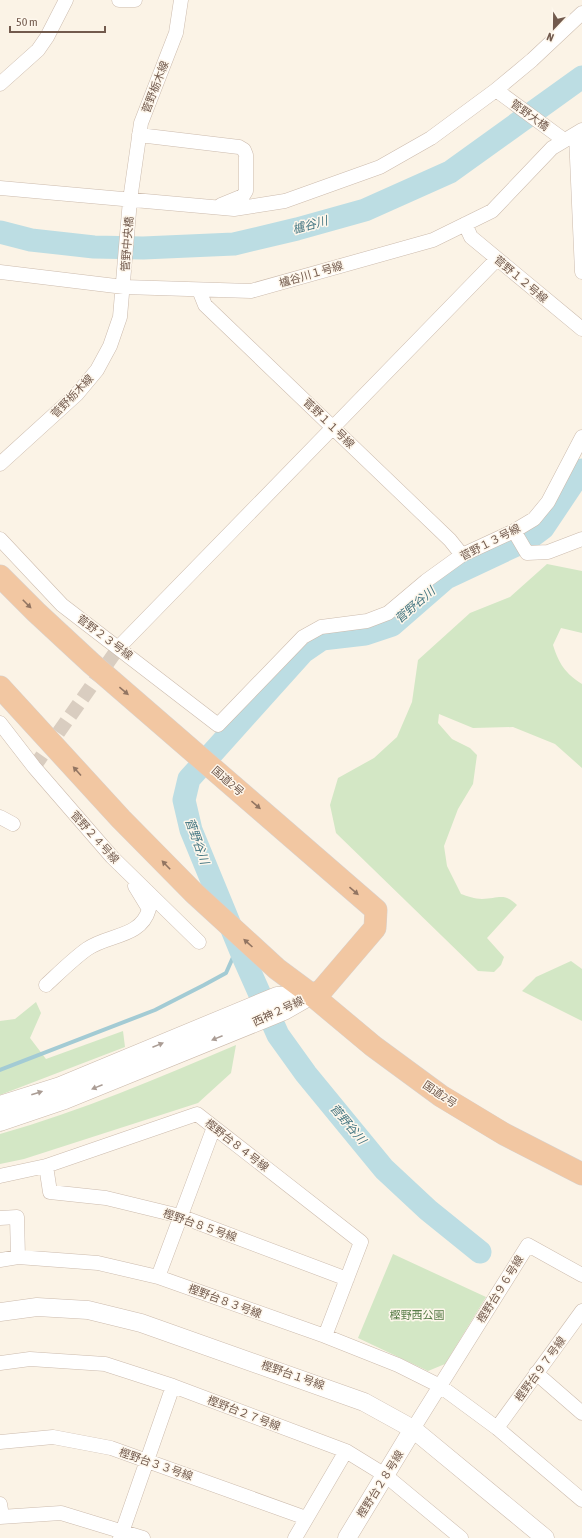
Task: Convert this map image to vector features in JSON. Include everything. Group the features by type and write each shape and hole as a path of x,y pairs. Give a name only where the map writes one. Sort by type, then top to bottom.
{"highway":[{"name":"国道2号","path":"0,576 36,612 86,658 194,750 216,771 376,910 375,928 322,990 312,995"},
{"name":"国道2号","path":"0,687 121,819 194,893 278,969 312,995 373,1046 441,1096 504,1134 582,1174"}],"street":[{"path":"0,84 38,50 47,37 66,0"},
{"path":"119,0 136,0"},
{"name":"菅野栃木線","path":"130,200 141,123 176,33 181,0"},
{"path":"0,188 234,209 285,201 380,167 431,138 496,90 532,60 582,13"},
{"name":"管野大橋","path":"496,90 574,135"},
{"path":"139,135 239,146 244,150 246,155 246,191 243,196 215,207"},
{"path":"574,135 582,272"},
{"name":"櫨谷川１号線","path":"0,272 124,287 251,291 433,240 492,211 552,148 574,135"},
{"name":"管野中央橋","path":"124,287 130,200"},
{"name":"菅野１２号線","path":"465,224 471,237 582,329"},
{"path":"119,647 498,259"},
{"name":"菅野栃木線","path":"0,464 77,394 97,370 110,346 120,317 124,287"},
{"name":"菅野１１号線","path":"199,290 205,304 450,540 462,555"},
{"name":"菅野１３号線","path":"218,725 303,637 321,627 367,621 388,612 426,580 462,555 514,531 534,519 548,502 582,437"},
{"path":"514,531 527,553 548,552 582,539"},
{"name":"菅野２３号線","path":"0,539 62,605 119,647 218,725"},
{"name":"菅野２４号線","path":"0,723 34,767 125,870 199,942"},
{"path":"0,816 13,824"},
{"path":"46,985 88,948 138,927 146,919 149,909 125,870"},
{"name":"西神２号線","path":"0,1105 60,1086 281,1003 312,995"},
{"name":"西神２号線","path":"0,1122 65,1100 251,1015"},
{"name":"樫野台８４号線","path":"0,1176 46,1166 197,1114 361,1242 325,1336"},
{"path":"158,1277 214,1127"},
{"name":"樫野台８５号線","path":"46,1166 50,1192 106,1198 180,1216 347,1279"},
{"path":"0,1218 17,1217 18,1257"},
{"name":"樫野台９６号線","path":"413,1429 528,1245 582,1275"},
{"name":"樫野台８３号線","path":"0,1260 18,1257 98,1263 158,1277 325,1336 398,1365 440,1386"},
{"name":"樫野台１号線","path":"0,1312 37,1308 88,1310 141,1323 345,1394 364,1402 413,1429 545,1538"},
{"name":"樫野台９７号線","path":"497,1428 536,1373 580,1318"},
{"name":"樫野台２７号線","path":"0,1363 30,1359 105,1364 173,1386 346,1451 385,1475 461,1538"},
{"path":"536,1373 582,1413"},
{"path":"121,1534 173,1386"},
{"path":"440,1386 497,1428 582,1500"},
{"name":"樫野台２８号線","path":"347,1538 413,1429"},
{"name":"樫野台３３号線","path":"0,1442 53,1437 111,1448 148,1460 306,1518"},
{"path":"295,1538 346,1451"},
{"path":"1,1512 61,1513 121,1534 143,1538"}],"green space":[{"path":"547,564 582,571 582,633 561,628 553,645 563,668 582,684 582,768 555,744 513,727 473,728 439,714 438,723 452,739 470,748 477,755 473,784 458,809 444,846 447,866 461,894 479,899 504,897 517,905 487,938 504,957 501,965 494,972 478,971 336,833 330,805 338,778 374,758 397,737 412,702 418,660 470,613 510,597"},
{"path":"571,961 582,969 582,1021 522,991 536,977"},
{"path":"36,1002 41,1013 30,1038 46,1059 123,1031 125,1047 0,1095 0,1021 15,1019"},
{"path":"236,1045 231,1073 198,1103 24,1159 0,1164 0,1134 60,1115 149,1082"},
{"name":"樫野西公園","path":"393,1254 486,1297 445,1364 428,1371 358,1338"}],"waterway":[{"name":"櫨谷川","path":"0,232 31,240 94,247 143,248 234,244 297,229 365,210 450,172 582,77"},
{"name":"菅野谷川","path":"480,1252 428,1210 384,1169 306,1074 278,1035 242,954 191,830 184,800 189,779 303,652 322,639 365,634 392,625 446,578 527,540 543,528 582,470"},
{"path":"0,1070 155,1010 204,985 226,973 238,946"}],"tunnel":[{"path":"34,767 119,647"}]}
